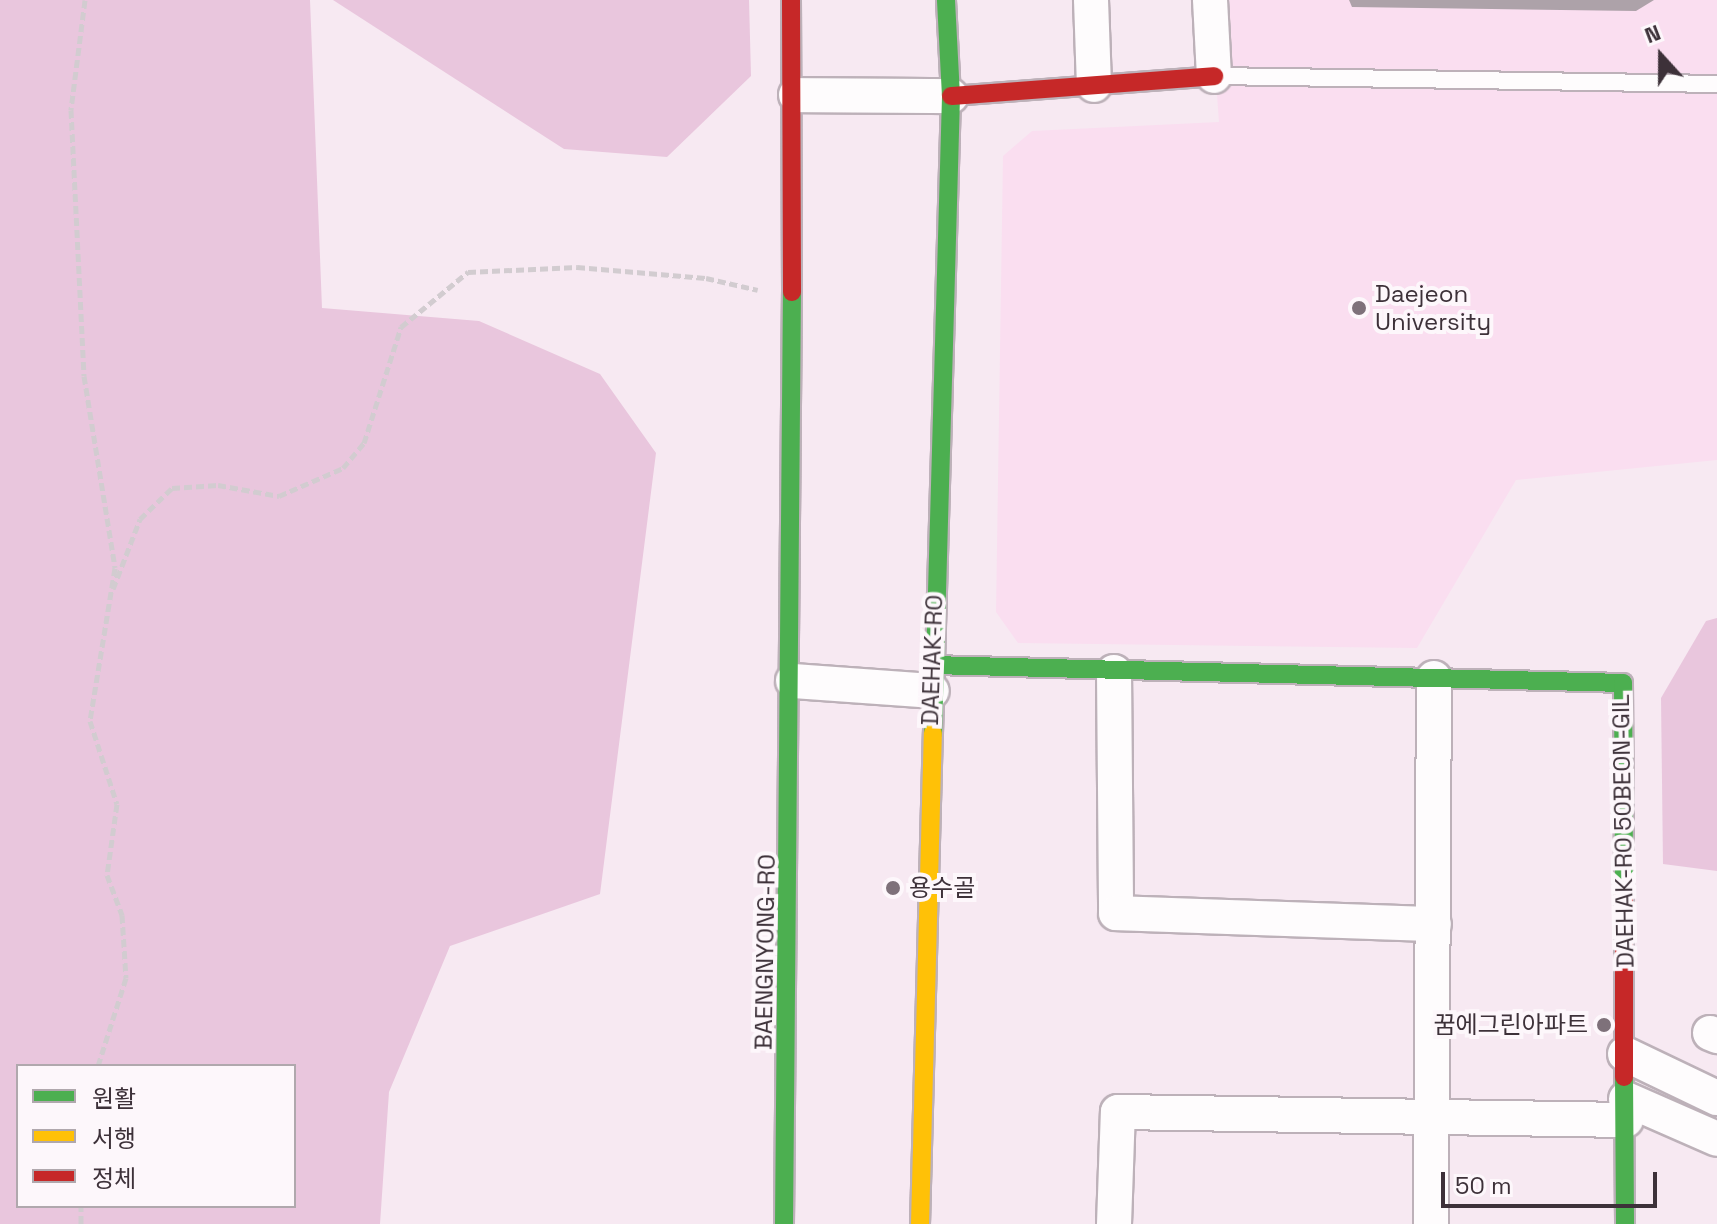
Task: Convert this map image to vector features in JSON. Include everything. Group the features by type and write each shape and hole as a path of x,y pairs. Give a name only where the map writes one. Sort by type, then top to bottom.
{"street":[{"path":"791,0 796,95 793,681 932,678"},
{"name":"DAEHAK-RO","path":"920,1224 932,678 951,96 946,0"},
{"path":"1091,0 1094,85"},
{"path":"796,95 951,96 1214,76 1210,0"},
{"path":"1114,672 1116,913 1434,924"},
{"name":"DAEHAK-RO 50BEON-GIL","path":"932,678 1114,672 1623,683 1625,1224"},
{"path":"1431,1224 1437,1116 1434,678"},
{"name":"BAENGNYONG-RO","path":"784,1224 793,681"},
{"path":"1625,1054 1717,1098"},
{"path":"1114,1224 1118,1112 1437,1116 1626,1109 1717,1139"}],"lane":[{"path":"1214,76 1717,84"}],"path":[{"path":"85,0 71,110 84,376 108,513 112,590 90,721 117,804 107,875 122,915 126,978 99,1064"},
{"path":"112,590 126,571 140,519 172,488 218,485 279,496 343,468 364,443 401,327 468,272 577,267 706,278 795,299"}],"shaded area":[{"path":"0,0 310,0 322,308 479,321 600,374 656,453 600,894 450,946 389,1092 380,1224 0,1224"},
{"path":"333,0 749,0 751,76 667,157 564,149"},
{"name":"Daejeon University","path":"1210,0 1717,0 1717,460 1516,480 1417,648 1018,643 996,612 1003,156 1032,131 1219,122"},
{"path":"1717,618 1717,871 1663,864 1661,698 1706,621"}],"building":[{"path":"1349,0 1654,0 1636,11 1352,7"}],"traffic: fast":[{"path":"933,733 951,96 946,0"},
{"path":"784,1224 792,292"},
{"path":"932,665 1623,683 1624,893"},
{"path":"1624,1077 1625,1224"}],"traffic: slow":[{"path":"920,1224 933,733"}],"traffic: jam":[{"path":"791,0 792,292"},
{"path":"951,96 1214,76"},
{"path":"1624,893 1624,1077"}],"place":[{"name":"Daejeon University","path":"1359,308"},
{"name":"용수골","path":"893,888"},
{"name":"꿈에그린아파트","path":"1604,1025"}]}
